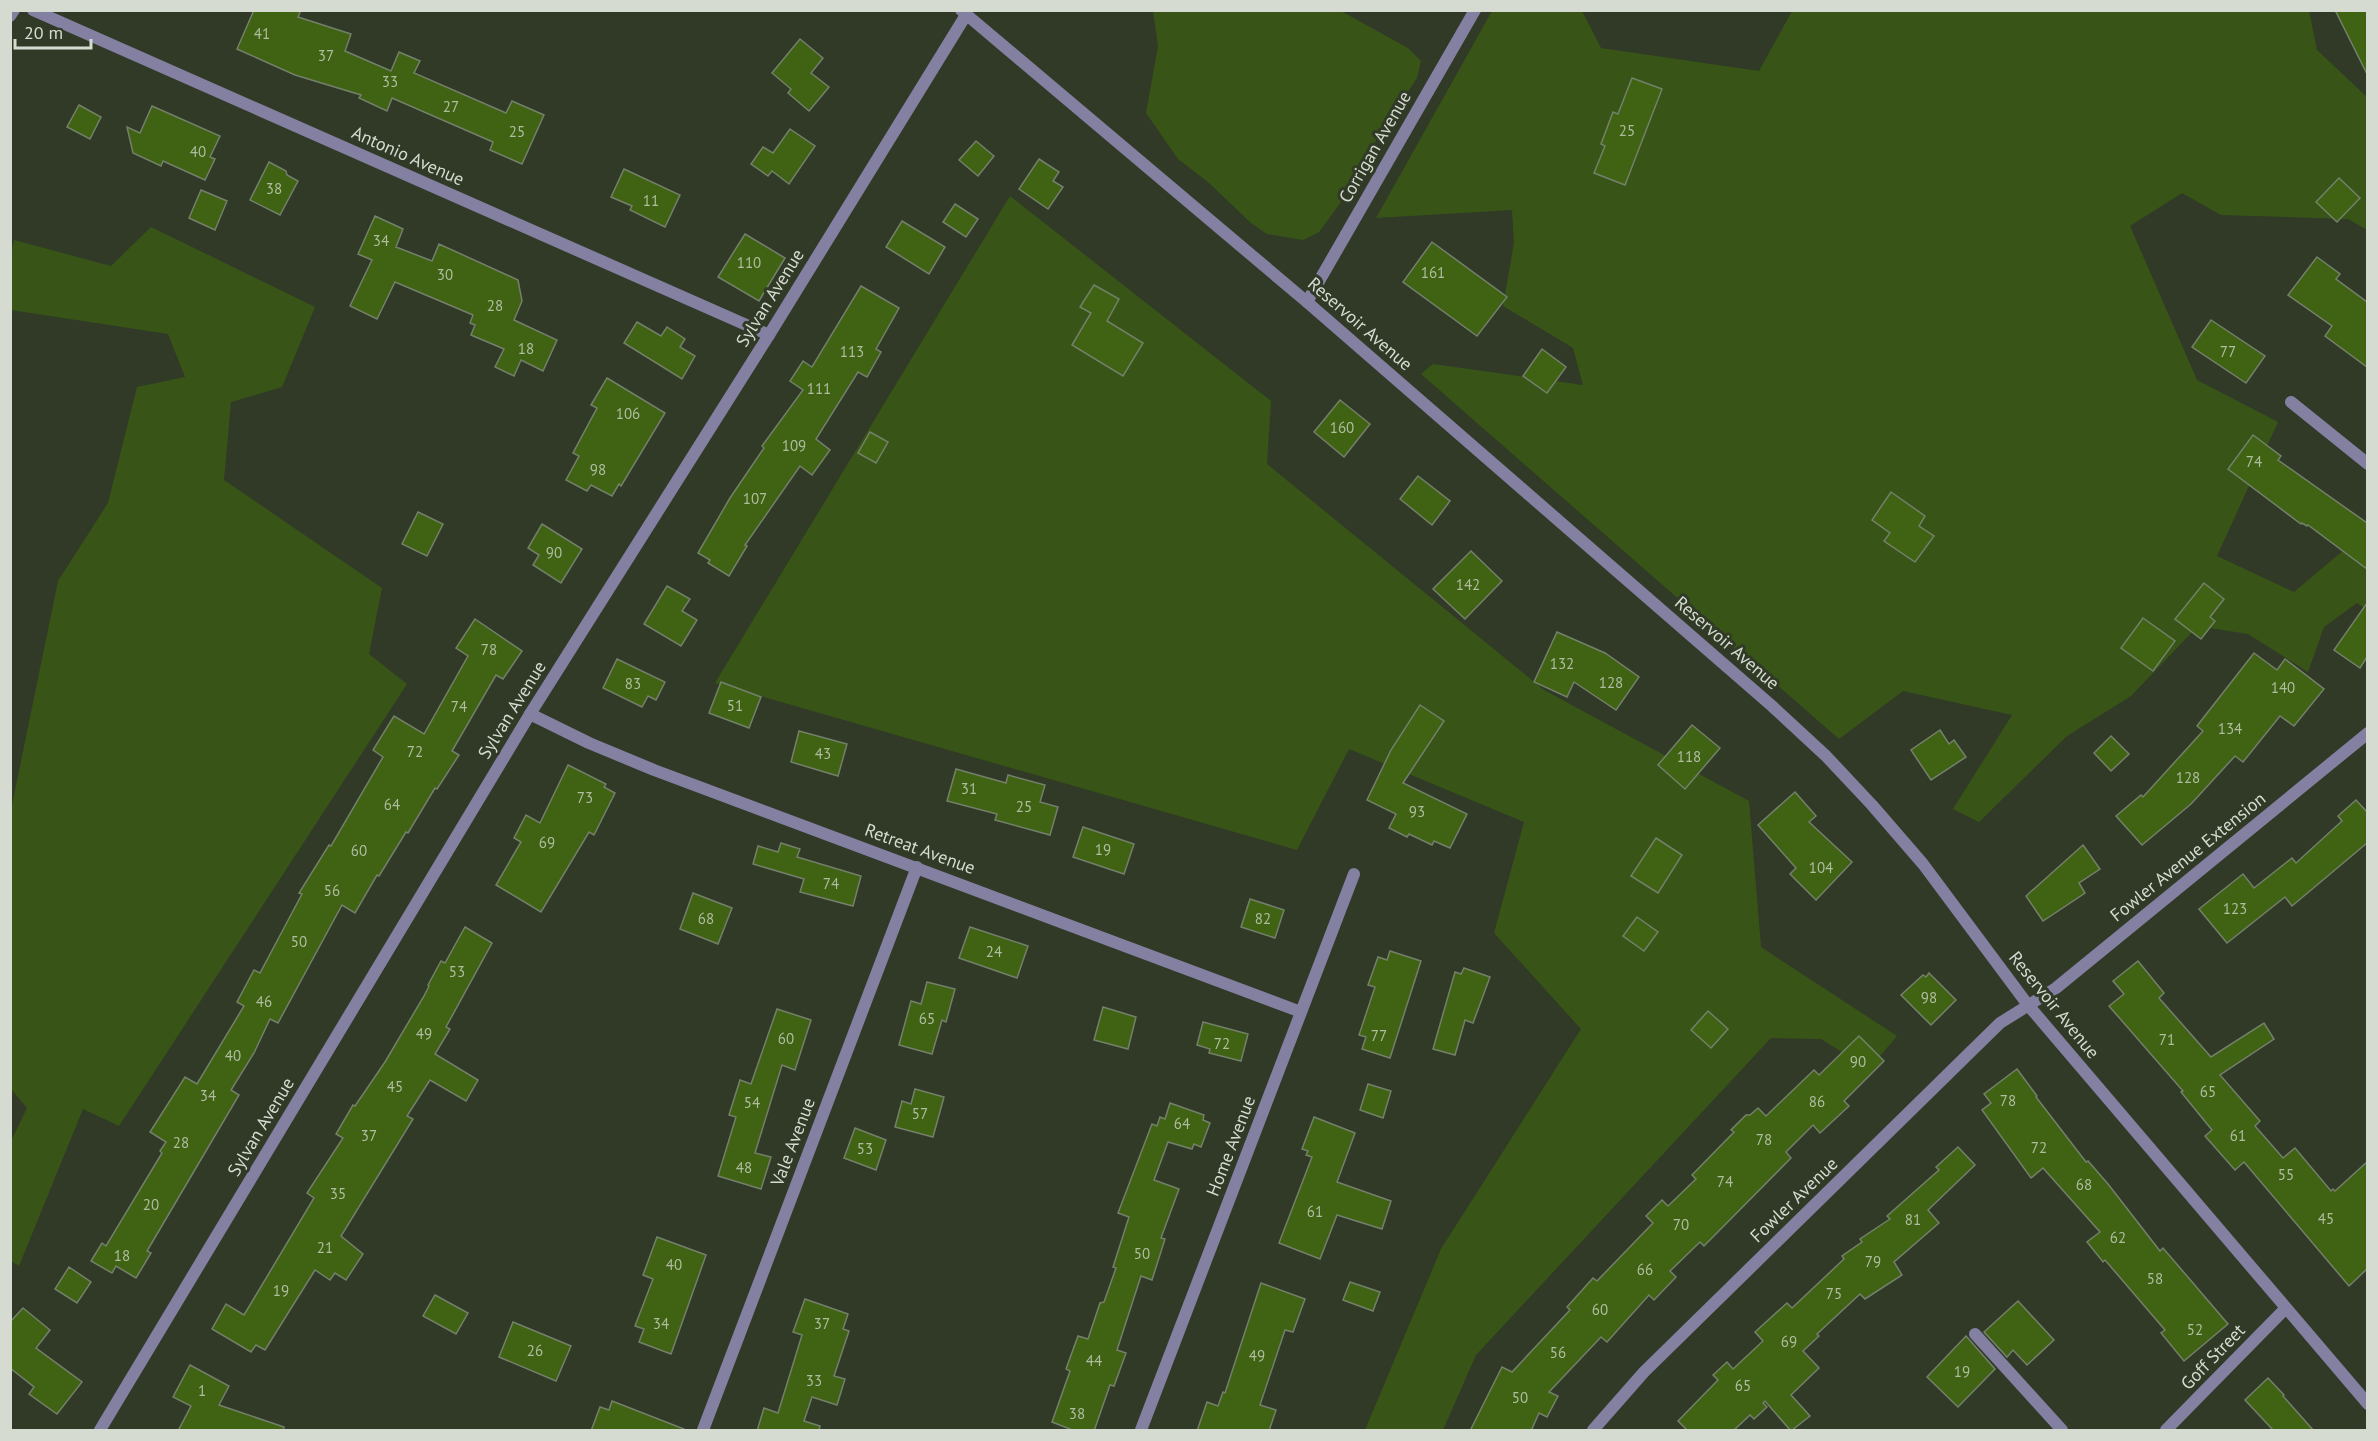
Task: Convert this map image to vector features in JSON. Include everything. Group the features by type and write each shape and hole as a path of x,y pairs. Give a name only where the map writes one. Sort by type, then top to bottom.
{"street":[{"path":"10,16 14,10"},
{"name":"Antonio Avenue","path":"33,10 769,335"},
{"name":"Corrigan Avenue","path":"1307,302 1475,10"},
{"name":"Sylvan Avenue","path":"100,1431 530,714 769,335 963,13"},
{"name":"Reservoir Avenue","path":"963,13 1307,302 1772,706 1826,756 1923,864 2028,1005 2367,1404"},
{"path":"2291,402 2367,464"},
{"name":"Retreat Avenue","path":"530,714 589,743 654,770 1301,1012"},
{"name":"Fowler Avenue Extension","path":"2028,1005 2056,988 2367,733"},
{"name":"Vale Avenue","path":"703,1431 917,867"},
{"name":"Home Avenue","path":"1142,1431 1354,874"},
{"name":"Fowler Avenue","path":"1593,1431 1644,1372 2000,1023 2028,1005"},
{"name":"Goff Street","path":"2166,1431 2286,1308"},
{"path":"1975,1334 2062,1431"}],"green space":[{"path":"1153,11 1341,11 1408,48 1421,61 1417,78 1358,168 1341,202 1319,232 1303,240 1267,234 1251,223 1208,182 1178,159 1146,113 1158,46"},
{"path":"1492,11 1582,11 1601,48 1759,71 1792,11 2309,11 2317,50 2367,97 2367,230 2348,219 2221,215 2182,193 2130,226 2197,380 2278,422 2217,556 2294,592 2365,532 2368,534 2367,610 2357,603 2324,627 2308,672 2248,634 2198,626 2131,696 2067,736 1979,822 1953,809 2012,715 1903,691 1839,739 1421,374 1433,364 1583,385 1573,348 1503,306 1514,243 1512,210 1376,218"},
{"path":"1010,196 1271,401 1267,464 1544,690 1749,801 1761,947 1897,1036 1869,1069 1821,1039 1771,1038 1476,1355 1443,1430 1365,1430 1441,1249 1581,1029 1494,933 1524,822 1349,749 1297,850 715,683"},
{"path":"151,227 315,307 282,387 231,402 224,480 382,588 369,654 407,684 119,1126 83,1109 19,1266 11,1261 11,1141 27,1108 11,1089 11,810 58,581 108,503 137,387 185,377 168,334 11,310 11,255 14,240 111,266"}],"building":[{"path":"254,10 301,10 298,17 351,34 345,51 391,71 399,52 420,61 414,73 506,113 512,101 544,115 522,164 490,150 493,142 392,98 387,111 359,98 361,95 295,75 237,49"},
{"path":"2335,10 2367,10 2367,74"},
{"path":"800,39 823,58 811,73 829,87 809,111 788,93 791,89 772,73"},
{"path":"1632,78 1662,89 1625,185 1594,173 1605,146 1601,144 1613,112 1618,114"},
{"path":"79,105 101,117 90,139 67,127"},
{"path":"152,106 220,136 210,157 215,159 205,180 163,161 161,166 133,153 127,127 140,133"},
{"path":"790,129 815,146 789,184 772,171 768,176 751,164 763,147 773,153"},
{"path":"976,141 994,156 978,176 959,160"},
{"path":"1039,159 1059,172 1053,181 1063,187 1048,209 1019,189"},
{"path":"269,162 298,181 280,215 250,200"},
{"path":"624,169 680,195 665,227 630,210 632,206 611,197"},
{"path":"2339,178 2360,198 2337,222 2316,202"},
{"path":"201,190 227,201 215,230 189,218"},
{"path":"955,204 978,219 966,237 943,222"},
{"path":"375,216 403,229 396,247 432,261 439,244 518,280 522,301 514,320 557,340 543,371 521,360 514,376 495,367 504,349 471,335 475,325 470,323 473,315 395,282 377,319 350,306 372,260 358,254"},
{"path":"902,221 945,247 929,274 886,247"},
{"path":"745,234 785,258 759,301 718,277"},
{"path":"1432,242 1507,297 1477,336 1403,282"},
{"path":"2317,257 2340,274 2336,279 2367,302 2367,367 2325,336 2332,326 2288,295"},
{"path":"1094,285 1119,299 1107,321 1143,343 1123,376 1072,345 1091,313 1080,307"},
{"path":"861,286 899,308 876,349 881,352 867,377 858,372 816,439 830,450 812,475 800,466 745,545 747,546 729,576 708,563 710,560 698,553 730,498 764,448 762,446 803,390 790,381 803,361 812,367"},
{"path":"2211,320 2265,356 2246,383 2192,347"},
{"path":"637,322 661,336 667,327 685,339 680,347 695,356 682,379 624,343"},
{"path":"1542,349 1566,367 1547,393 1523,376"},
{"path":"607,378 665,413 621,486 619,484 612,496 591,485 587,491 566,480 579,456 573,453 597,408 591,405"},
{"path":"1340,400 1370,424 1344,457 1314,432"},
{"path":"870,432 888,442 876,463 858,453"},
{"path":"2253,435 2281,456 2278,460 2367,523 2367,569 2308,525 2301,524 2228,469"},
{"path":"1418,476 1450,501 1432,525 1400,499"},
{"path":"1891,492 1925,516 1919,526 1934,536 1915,562 1884,541 1890,533 1872,520"},
{"path":"418,512 443,524 427,556 402,544"},
{"path":"542,524 582,549 561,583 533,565 539,555 528,548"},
{"path":"1471,551 1502,581 1465,619 1433,589"},
{"path":"2204,583 2224,599 2210,617 2215,621 2201,639 2175,619"},
{"path":"667,586 690,599 682,611 697,620 681,646 644,624"},
{"path":"2367,603 2367,657 2360,668 2334,650"},
{"path":"2143,618 2175,641 2153,671 2121,648"},
{"path":"475,619 522,651 503,679 496,675 452,751 459,755 437,789 435,788 379,876 377,875 355,913 342,905 278,1023 270,1019 254,1053 231,1090 239,1095 147,1251 151,1253 136,1278 116,1266 112,1273 91,1261 102,1243 106,1246 162,1153 160,1151 166,1142 150,1132 185,1077 197,1084 244,1006 237,1002 254,970 260,973 302,894 299,893 329,845 331,846 383,757 373,750 394,716 424,734 468,656 456,648"},
{"path":"1557,632 1605,653 1639,677 1616,710 1574,682 1567,697 1534,682"},
{"path":"2254,653 2277,670 2285,659 2324,689 2294,726 2280,716 2243,762 2235,756 2191,804 2142,845 2116,816 2141,795 2143,797 2203,731 2197,726"},
{"path":"617,659 665,682 656,700 648,696 642,707 603,688"},
{"path":"721,682 761,697 749,728 709,713"},
{"path":"1420,705 1444,721 1403,783 1467,814 1450,848 1434,841 1432,845 1409,834 1407,837 1389,828 1396,814 1367,800 1391,750"},
{"path":"1692,725 1720,748 1685,789 1658,765"},
{"path":"1940,730 1949,744 1954,740 1966,757 1931,780 1911,750"},
{"path":"799,731 847,744 838,776 791,762"},
{"path":"2111,736 2129,754 2111,771 2094,753"},
{"path":"568,765 606,784 604,787 615,793 594,835 589,832 541,912 496,885 521,842 514,838 526,815 540,823"},
{"path":"956,769 1006,783 1008,775 1045,785 1040,802 1058,807 1050,835 995,820 997,814 947,801"},
{"path":"1795,792 1816,816 1809,822 1852,862 1816,900 1790,874 1796,868 1758,825"},
{"path":"2356,800 2367,812 2367,843 2292,906 2285,897 2227,943 2199,909 2243,874 2254,888 2292,858 2296,863 2342,821 2338,816"},
{"path":"1083,827 1134,844 1124,874 1073,857"},
{"path":"1656,838 1682,855 1658,893 1631,876"},
{"path":"781,843 800,849 797,857 861,876 853,906 800,892 804,879 753,864 758,846 778,852"},
{"path":"2083,845 2100,869 2079,883 2085,893 2043,921 2026,896"},
{"path":"693,893 732,908 718,944 680,929"},
{"path":"1250,899 1284,910 1275,938 1241,927"},
{"path":"1637,917 1658,932 1644,951 1623,936"},
{"path":"465,927 492,943 446,1027 450,1029 435,1054 478,1080 466,1101 430,1080 407,1116 413,1119 341,1236 363,1254 346,1280 335,1273 330,1280 315,1270 265,1350 256,1345 251,1352 212,1329 226,1304 244,1315 314,1198 307,1193 343,1138 336,1134 353,1105 355,1106 385,1062 424,996 441,961 445,963"},
{"path":"970,927 1028,946 1017,978 959,958"},
{"path":"1390,951 1421,961 1390,1058 1362,1049 1366,1037 1359,1035 1375,987 1368,985 1378,957 1387,960"},
{"path":"2138,961 2164,993 2159,998 2211,1057 2264,1023 2274,1039 2220,1075 2260,1121 2255,1126 2283,1158 2295,1148 2331,1191 2333,1189 2335,1191 2367,1162 2367,1269 2349,1286 2244,1162 2235,1170 2205,1136 2212,1130 2181,1092 2183,1091 2109,1006 2124,994 2113,981"},
{"path":"1464,968 1490,977 1473,1023 1465,1020 1455,1055 1433,1049 1455,972 1461,974"},
{"path":"1929,973 1956,1000 1931,1025 1901,995 1923,975 1926,977"},
{"path":"927,982 955,989 946,1022 942,1020 932,1054 899,1045 911,1001 921,1004"},
{"path":"1103,1007 1136,1017 1128,1049 1094,1040"},
{"path":"777,1009 811,1020 795,1070 782,1065 755,1153 771,1157 761,1189 718,1176 736,1117 729,1115 740,1080 751,1084"},
{"path":"1708,1011 1728,1029 1711,1048 1691,1030"},
{"path":"1203,1022 1248,1034 1241,1061 1209,1053 1210,1049 1197,1045"},
{"path":"1859,1036 1884,1061 1844,1101 1849,1106 1820,1133 1813,1125 1786,1152 1791,1158 1704,1246 1700,1242 1670,1271 1676,1277 1654,1300 1649,1295 1607,1342 1601,1337 1549,1392 1558,1396 1547,1417 1539,1413 1531,1431 1470,1431 1502,1367 1512,1372 1570,1310 1567,1307 1593,1278 1597,1281 1653,1223 1646,1216 1662,1200 1668,1206 1696,1179 1692,1175 1734,1132 1731,1130 1746,1115 1750,1115 1758,1108 1766,1116 1814,1070 1819,1075"},
{"path":"2017,1069 2086,1162 2088,1161 2108,1184 2160,1251 2163,1248 2228,1324 2184,1361 2161,1333 2165,1330 2087,1242 2100,1232 2043,1168 2031,1178 1982,1110 1991,1103 1984,1094"},
{"path":"1368,1084 1391,1091 1383,1118 1360,1110"},
{"path":"915,1089 944,1097 933,1137 895,1127 902,1101 911,1104"},
{"path":"1170,1103 1204,1115 1203,1120 1210,1123 1201,1147 1194,1144 1192,1149 1168,1142 1154,1180 1179,1189 1161,1238 1165,1239 1152,1280 1141,1276 1117,1350 1126,1353 1114,1386 1110,1385 1094,1431 1075,1431 1052,1422 1070,1371 1066,1369 1078,1336 1088,1339 1100,1303 1104,1302 1116,1268 1113,1267 1129,1217 1118,1213 1152,1124 1157,1126 1160,1117 1165,1119"},
{"path":"1314,1117 1355,1133 1337,1182 1391,1201 1382,1229 1337,1215 1320,1259 1279,1243 1312,1157 1306,1155 1308,1151 1302,1149"},
{"path":"855,1128 886,1140 876,1170 844,1158"},
{"path":"1958,1147 1975,1165 1928,1210 1939,1223 1894,1262 1902,1275 1865,1299 1860,1294 1817,1334 1819,1336 1803,1351 1819,1368 1791,1395 1810,1416 1791,1431 1765,1401 1763,1403 1767,1407 1754,1419 1750,1415 1733,1431 1688,1431 1678,1421 1718,1380 1713,1375 1727,1362 1733,1369 1763,1341 1755,1332 1787,1303 1792,1308 1844,1259 1842,1256 1862,1242 1860,1239 1890,1219 1887,1216 1939,1170 1936,1167"},
{"path":"657,1237 706,1255 671,1354 639,1342 644,1329 635,1326 653,1279 643,1275"},
{"path":"69,1267 91,1282 77,1303 55,1289"},
{"path":"1350,1282 1380,1292 1373,1311 1343,1300"},
{"path":"1261,1283 1305,1299 1293,1332 1285,1330 1260,1405 1276,1410 1269,1431 1197,1431 1207,1402 1218,1406 1223,1392 1225,1393"},
{"path":"435,1295 468,1313 456,1334 423,1316"},
{"path":"805,1299 848,1314 843,1329 849,1331 834,1376 845,1379 837,1405 812,1397 804,1421 820,1426 819,1431 757,1431 764,1408 778,1413 802,1335 793,1332"},
{"path":"2018,1301 2054,1340 2027,1365 2013,1350 2007,1357 1984,1332"},
{"path":"23,1308 50,1330 36,1348 82,1382 57,1414 29,1394 34,1387 10,1368 10,1322"},
{"path":"513,1322 571,1346 556,1381 499,1357"},
{"path":"1966,1336 1995,1369 1958,1407 1927,1377"},
{"path":"190,1365 229,1386 219,1405 284,1427 283,1431 178,1431 191,1406 173,1397"},
{"path":"2268,1378 2314,1431 2274,1431 2245,1400"},
{"path":"612,1401 684,1429 684,1431 591,1431 600,1407 609,1410"}]}
